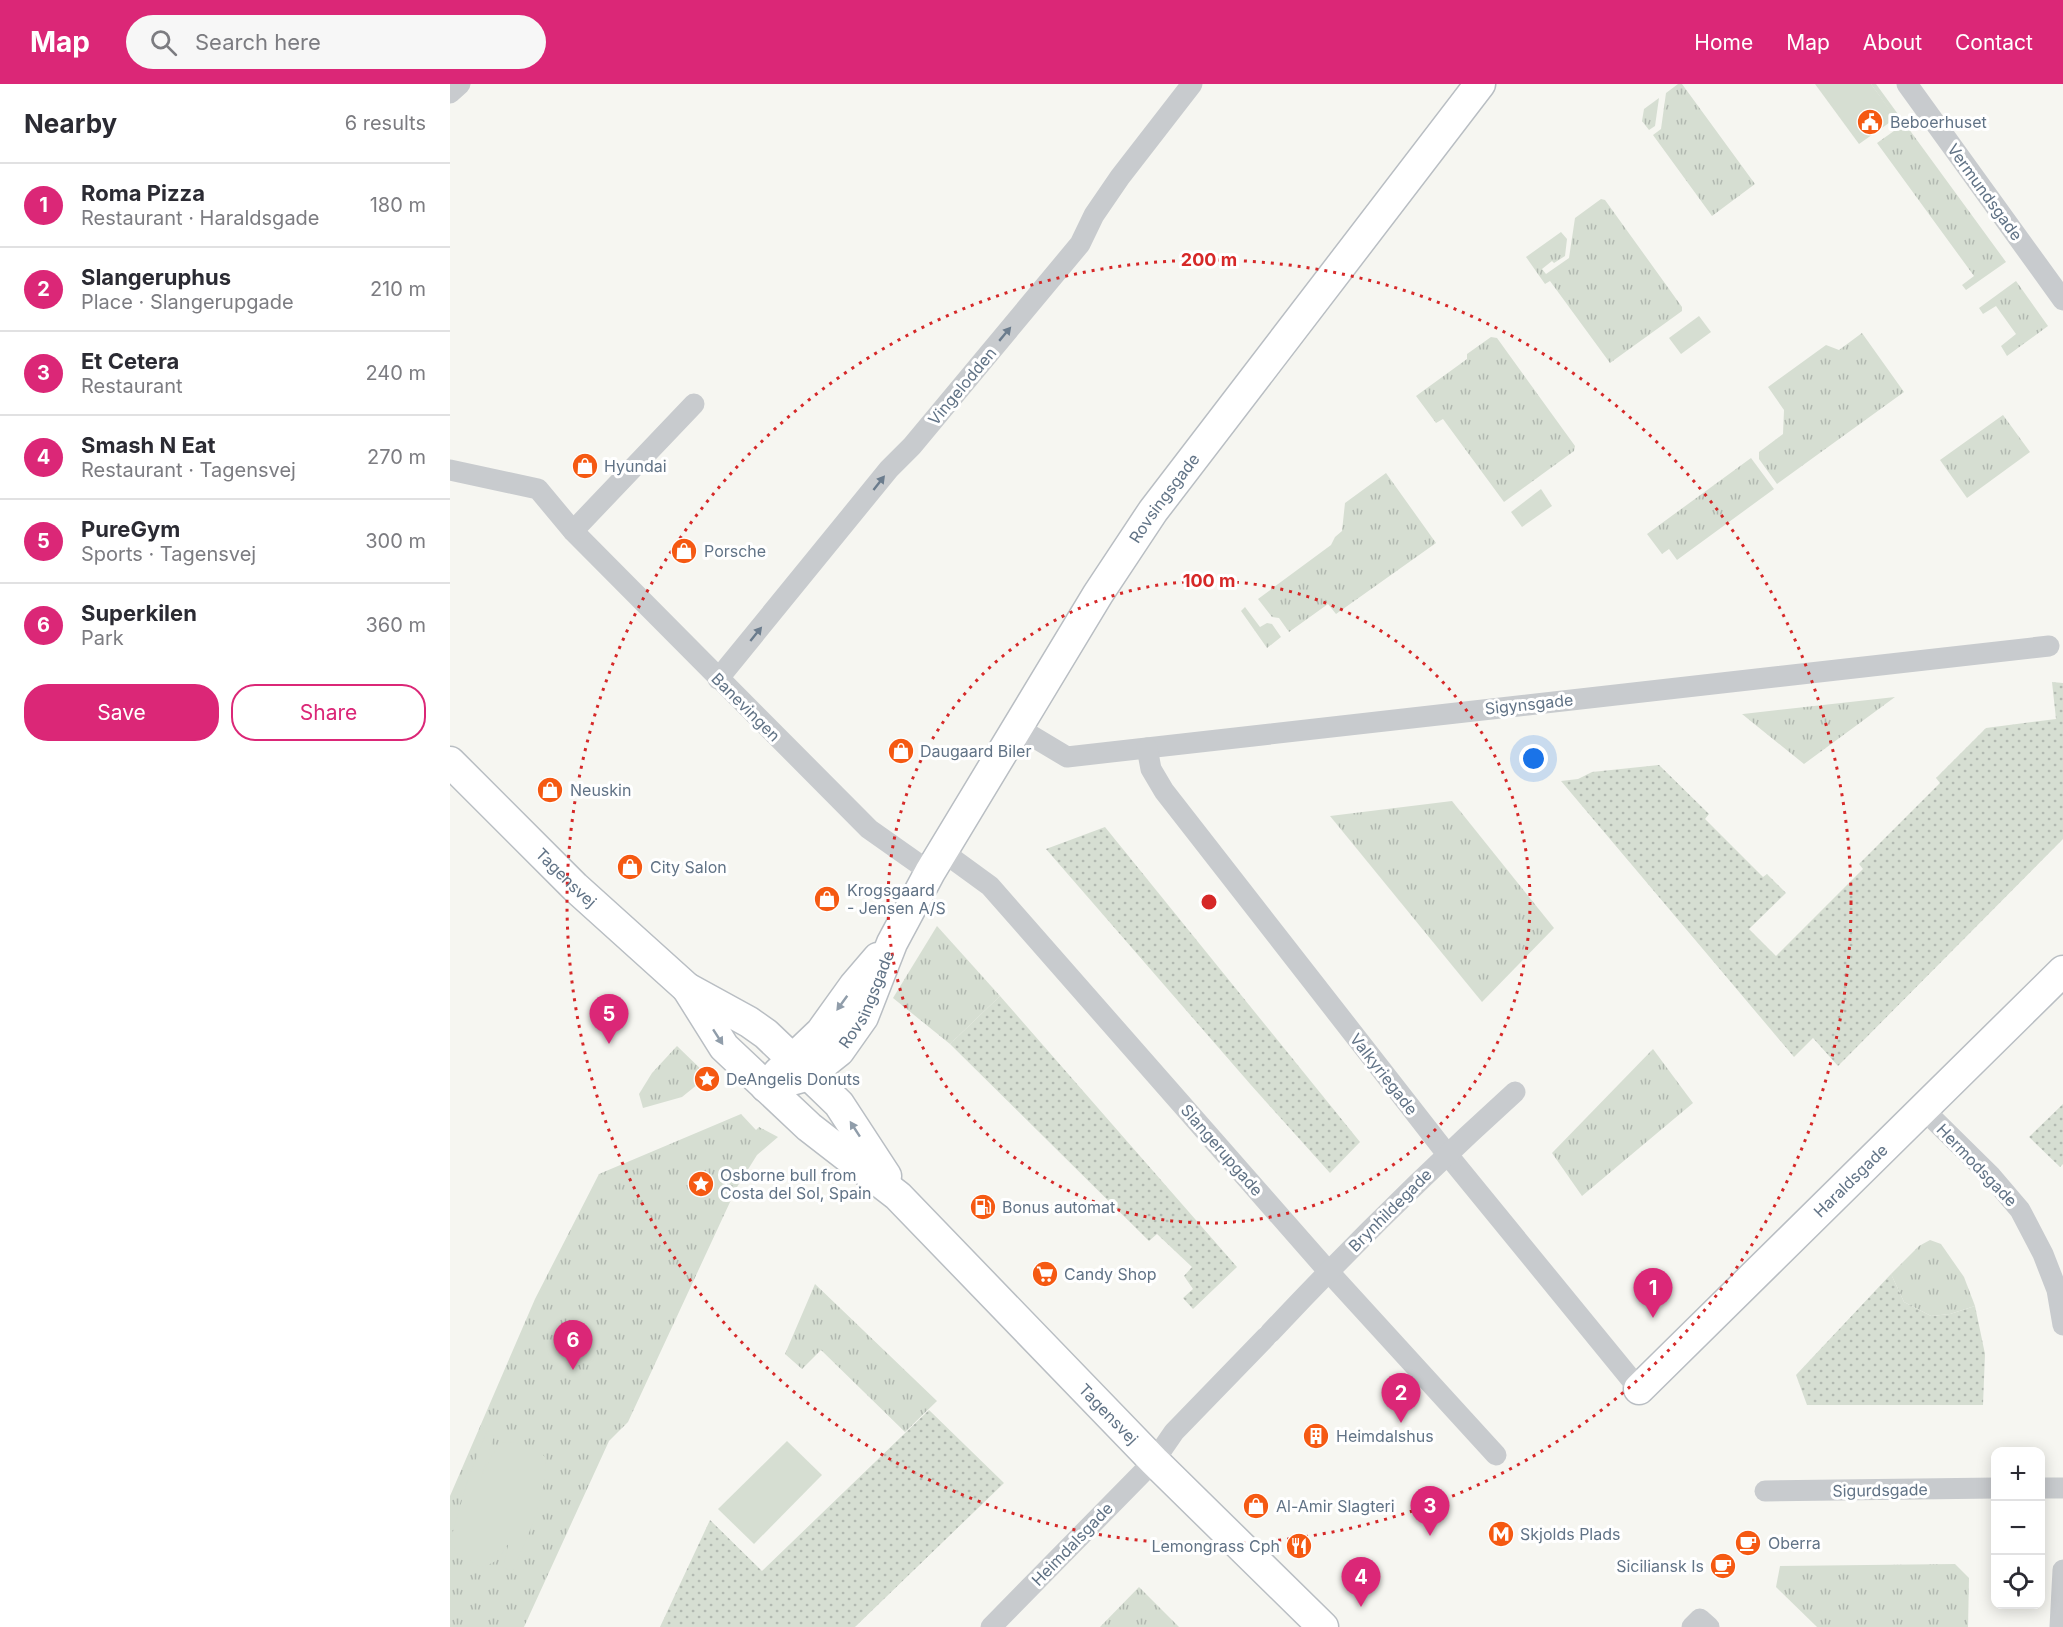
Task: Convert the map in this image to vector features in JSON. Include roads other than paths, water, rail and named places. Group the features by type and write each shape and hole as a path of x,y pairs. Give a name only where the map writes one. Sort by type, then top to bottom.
{"street":[{"path":"450,93 460,84"},
{"name":"Vingelodden","path":"718,679 890,469 912,446 1080,244 1094,215 1120,177 1192,84"},
{"name":"Rovsingsgade","path":"766,1087 800,1067 821,1032 854,986 892,943 936,861 1098,594 1153,511 1480,84"},
{"name":"Vermundsgade","path":"1906,84 2063,300"},
{"path":"573,531 694,404"},
{"name":"Banevingen","path":"450,470 538,489 573,531 869,830 936,861"},
{"name":"Sigynsgade","path":"1017,727 1067,757 2049,646"},
{"name":"Valkyriegade","path":"1147,748 1151,770 1164,791 1447,1154 1639,1389"},
{"name":"Tagensvej","path":"450,762 575,887 687,988 749,1022 839,1104 898,1196"},
{"name":"Slangerupgade","path":"936,861 990,886 1328,1271 1496,1455"},
{"name":"Haraldsgade","path":"1639,1389 2063,971"},
{"name":"Tagensvej","path":"687,988 724,1047 809,1127 898,1196 1154,1461 1323,1627"},
{"name":"Brynhildegade","path":"1154,1461 1174,1432 1328,1271 1447,1154 1515,1092"},
{"name":"Hermodsgade","path":"1923,1109 1991,1176 2020,1210 2043,1254 2057,1290 2063,1325"},
{"name":"Heimdalsgade","path":"991,1627 1154,1461"},
{"name":"Sigurdsgade","path":"1765,1491 1991,1488"},
{"path":"2045,1488 2063,1488"},
{"path":"2060,1627 2063,1570"}],"place":[{"name":"Beboerhuset","path":"1870,122"},
{"name":"Hyundai","path":"585,466"},
{"name":"Porsche","path":"684,551"},
{"name":"Daugaard Biler","path":"901,751"},
{"name":"Neuskin","path":"550,790"},
{"name":"City Salon","path":"630,867"},
{"name":"Krogsgaard - Jensen A/S","path":"827,899"},
{"name":"PureGym","path":"609,1044"},
{"name":"DeAngelis Donuts","path":"707,1079"},
{"name":"Osborne bull from Costa del Sol, Spain","path":"701,1184"},
{"name":"Bonus automat","path":"983,1207"},
{"name":"Candy Shop","path":"1045,1274"},
{"name":"Roma Pizza","path":"1653,1318"},
{"name":"Superkilen","path":"573,1370"},
{"name":"Slangeruphus","path":"1401,1423"},
{"name":"Heimdalshus","path":"1316,1436"},
{"name":"Al-Amir Slagteri","path":"1256,1506"},
{"name":"Skjolds Plads","path":"1501,1534"},
{"name":"Et Cetera","path":"1430,1536"},
{"name":"Oberra","path":"1748,1543"},
{"name":"Lemongrass Cph","path":"1299,1546"},
{"name":"Siciliansk Is","path":"1723,1566"},
{"name":"Smash N Eat","path":"1361,1607"}]}
